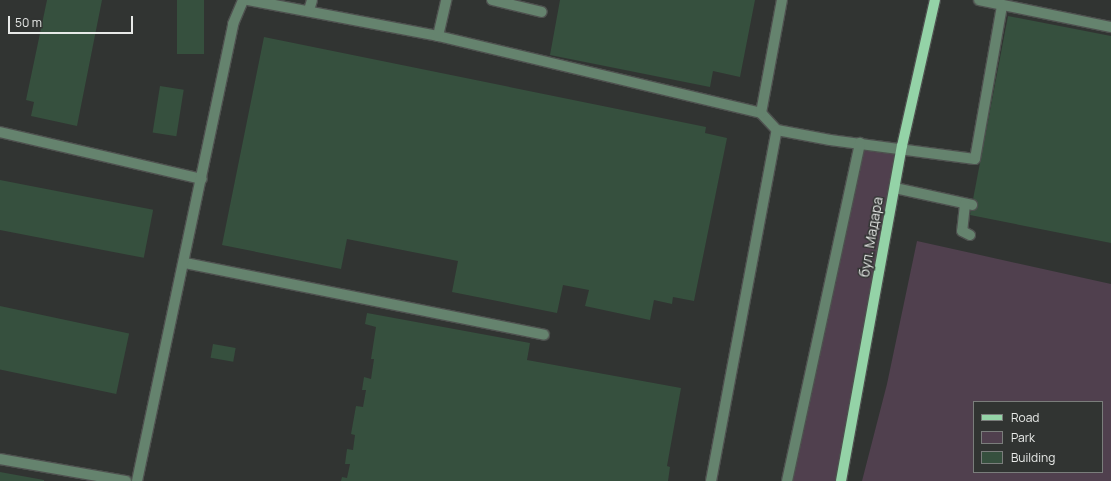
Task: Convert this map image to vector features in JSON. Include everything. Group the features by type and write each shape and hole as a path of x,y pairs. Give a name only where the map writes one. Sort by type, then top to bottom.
{"main road":[{"name":"бул. Мадара","path":"841,481 902,149 935,0"}],"street":[{"path":"137,481 202,179 233,24 243,0"},
{"path":"248,0 309,10 438,36 761,113 777,130 830,140 975,159 1002,6"},
{"path":"309,10 312,0"},
{"path":"438,36 446,0"},
{"path":"492,0 542,12"},
{"path":"761,113 782,0"},
{"path":"978,0 1111,27"},
{"path":"711,481 777,130"},
{"path":"0,132 202,179"},
{"path":"787,481 860,143"},
{"path":"895,188 968,205 962,231 970,234"},
{"path":"184,263 544,335"},
{"path":"0,459 126,481"}],"green space":[{"path":"860,143 902,149 841,481 787,481"},
{"path":"917,241 1111,284 1111,481 862,481 887,384"}],"building":[{"path":"47,0 102,0 77,126 31,116 34,102 26,100"},
{"path":"177,0 204,0 204,54 177,54"},
{"path":"560,0 755,0 740,77 713,71 710,87 550,55"},
{"path":"1008,16 1111,36 1111,243 970,215"},
{"path":"264,37 706,127 705,133 727,138 694,301 673,297 672,304 654,300 650,320 585,306 589,290 563,285 557,313 452,292 458,261 347,239 341,269 222,245"},
{"path":"160,86 184,90 176,136 153,132"},
{"path":"0,180 153,210 144,258 0,230"},
{"path":"0,306 129,333 116,394 0,369"},
{"path":"367,313 530,343 527,360 681,388 667,466 670,467 668,481 341,481 342,477 347,478 350,464 345,464 347,449 353,450 355,435 351,434 356,406 363,407 366,390 362,390 364,377 371,379 374,359 371,359 376,327 365,324"},
{"path":"213,344 236,348 233,362 211,358"},
{"path":"0,472 44,480 44,481 0,481"}]}
